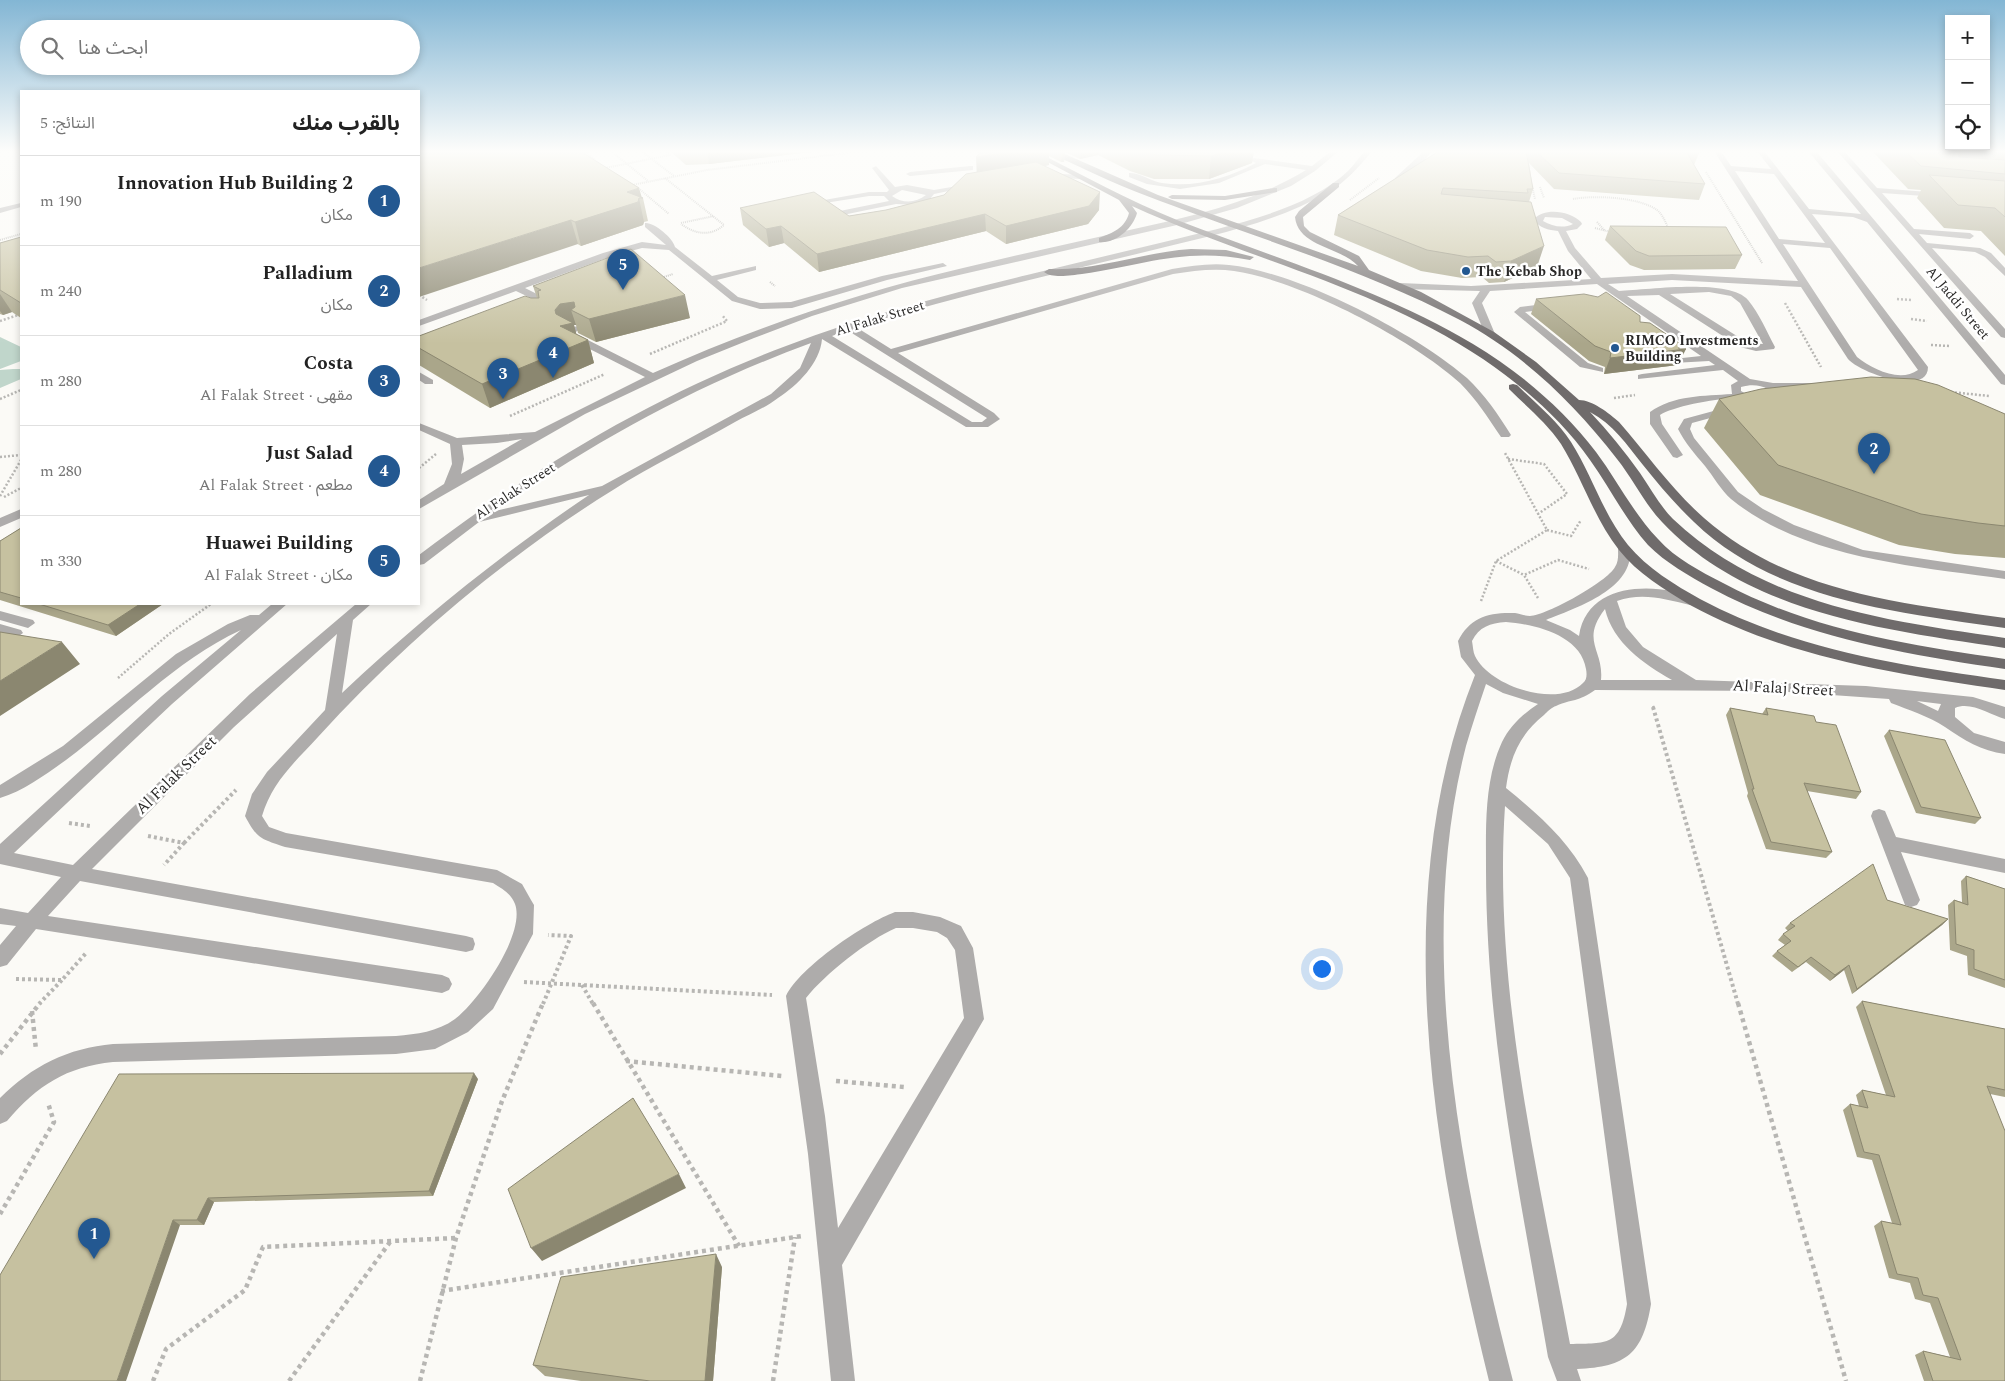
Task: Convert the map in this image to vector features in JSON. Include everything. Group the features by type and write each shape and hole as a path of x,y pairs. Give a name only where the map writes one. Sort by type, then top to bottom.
{"main road":[{"path":"1102,240 1127,228 1132,221 1133,215"},
{"path":"1159,215 1303,269 1414,317 1468,346 1504,369 1566,424 1593,456 1630,514 1653,543 1688,570 1733,596 1785,618 1842,636 1898,648 2005,664"},
{"path":"1209,215 1400,286 1490,334 1535,364 1573,399 1606,435 1637,475 1666,519 1690,542 1723,564 1763,586 1857,619 1906,629 2005,643"},
{"path":"1300,215 1300,227 1317,242 1359,261 1365,272"},
{"path":"1049,272 1078,273 1154,256 1196,252 1243,256 1303,269"},
{"path":"1504,369 1504,375 1508,382 1542,414 1564,442 1593,500 1624,548 1641,565 1668,585 1700,604 1779,640 1825,655 1872,665 2005,685"},
{"path":"1573,399 1590,406 1615,424 1700,521 1723,540 1752,558 1824,589 1864,601 2005,623"}],"street":[{"path":"845,222 854,217 865,215"},
{"name":"Al Falak Street","path":"420,504 546,430 651,376 726,345 828,308 917,282 1102,240 1199,215"},
{"name":"Al Falak Street","path":"420,560 469,521 543,471 615,428 686,392 755,361 849,327 1049,272 1205,234 1265,215"},
{"path":"1760,215 1858,364 1891,377 1913,378 1923,372 1923,367 1809,215"},
{"path":"1852,215 1870,220"},
{"name":"Al Jaddi Street","path":"1866,215 2005,382"},
{"name":"Al Jaddi Street","path":"1898,215 2005,335"},
{"path":"1528,218 1540,217 1568,217 1578,224 1573,228 1561,229 1547,226 1540,217"},
{"path":"654,244 646,229 670,243 671,248"},
{"path":"1561,229 1572,249 1598,281 1747,382 1772,386 1832,386"},
{"path":"1911,229 1969,234"},
{"path":"1776,241 1832,246"},
{"path":"420,324 474,302 620,250 654,244 671,248 741,302 776,307 792,305 918,270 985,260 1018,259"},
{"path":"1925,246 1969,248 1985,252 2005,273"},
{"path":"888,352 1172,272 1194,267 1242,270 1323,297 1402,337 1465,385 1500,422 1506,435"},
{"path":"711,279 753,268"},
{"path":"1400,286 1448,289 1487,288 1598,281 1698,278 1804,284"},
{"path":"516,287 541,298 570,291"},
{"path":"1487,288 1477,303 1490,334"},
{"path":"1618,294 1709,289 1726,292 1740,298 1770,346 1756,348 1744,345 1661,292"},
{"path":"498,294 512,301"},
{"path":"474,302 489,309"},
{"path":"1561,305 1525,309 1519,312 1584,365 1599,370"},
{"path":"0,1114 11,1101 39,1077 78,1058 113,1053 396,1045 428,1042 461,1026 486,1003 524,934 526,905 516,890 496,877 285,840 263,832 253,816 260,794 332,712 405,642 476,582 544,531 609,487 775,396 804,370 821,336 970,425 984,425 994,419 849,327"},
{"path":"576,328 570,330 568,334 651,376"},
{"path":"1657,332 1672,331"},
{"path":"1677,362 1711,358"},
{"path":"1642,377 1725,367"},
{"path":"420,376 429,382"},
{"path":"1747,382 1736,386 1736,392 1740,396 1761,404 1694,419 1688,422 1684,430 1689,439 1734,495 1759,512 1790,528 1861,554 2005,575"},
{"path":"1772,386 1786,401 1808,398"},
{"path":"1677,455 1656,424 1654,414 1660,409 1675,403 1740,396"},
{"path":"420,426 455,442 497,440 546,430"},
{"path":"450,485 459,462 459,451 455,442"},
{"path":"469,521 609,487"},
{"path":"0,524 20,513"},
{"path":"1533,620 1595,591 1613,577 1621,568 1625,558 1624,548"},
{"path":"1588,654 1579,643 1565,633 1533,620 1511,617 1492,619 1474,627 1465,641 1468,658 1482,676 1502,689 1527,697 1553,700 1576,696 1590,685 1594,670 1588,654 1585,636 1589,622 1597,610 1610,600 1636,591 1654,591 1672,594 1700,604"},
{"path":"1610,600 1612,614 1619,628 1631,644 1663,668 1696,684"},
{"name":"Al Falak Street","path":"0,959 30,921 201,749 276,679 363,605"},
{"path":"0,792 44,766 173,664 202,644 274,608"},
{"path":"0,856 167,700 274,608"},
{"path":"0,615 28,623"},
{"path":"332,712 346,618"},
{"path":"0,629 16,632"},
{"path":"1482,676 1456,754 1440,852 1435,970 1447,1119 1482,1308 1502,1381"},
{"name":"Al Falaj Street","path":"1590,685 1696,684 1870,692 1982,703 2005,714"},
{"name":"Al Falaj Street","path":"1870,692 1917,707 1953,725 1973,740 2004,750"},
{"path":"1553,700 1528,718 1510,742 1497,790 1494,883 1502,1023 1560,1357 1569,1381"},
{"path":"1953,725 1947,717 1946,710 1949,704 1956,701"},
{"path":"1497,790 1557,841 1570,858 1580,878 1639,1304 1637,1323 1629,1339 1620,1349 1607,1355 1560,1357"},
{"path":"1880,816 1911,900"},
{"path":"1890,844 2005,866"},
{"path":"0,856 76,873 466,944"},
{"path":"0,916 442,984"},
{"path":"830,1264 974,1019 964,948 954,932 940,925 913,920 895,920 877,928 811,977 796,996 809,1078 842,1381"}],"path":[{"path":"1661,231 1669,230 1662,215"},
{"path":"714,216 724,225 720,229 710,232 691,232 680,223 714,216"},
{"path":"1594,219 1605,231"},
{"path":"1578,224 1605,231 1618,232"},
{"path":"710,232 714,236"},
{"path":"0,240 20,234"},
{"path":"0,321 20,314"},
{"path":"0,399 20,390"},
{"path":"1504,452 1547,530"},
{"path":"0,457 20,455"},
{"path":"1508,459 1544,464 1566,494 1538,514"},
{"path":"0,498 20,462"},
{"path":"0,498 20,488"},
{"path":"1492,619 1481,602 1496,561 1547,530 1571,536 1593,500"},
{"path":"1524,575 1558,560 1613,577"},
{"path":"1496,561 1524,575 1548,614"},
{"path":"1647,684 1846,1381"},
{"path":"420,1381 441,1291 456,1238 502,1101 571,936 524,934"},
{"path":"0,1054 32,1011 62,980"},
{"path":"498,981 796,996"},
{"path":"582,985 739,1246"},
{"path":"441,1291 826,1232"},
{"path":"773,1381 795,1237"},
{"path":"153,1381 166,1349 245,1290 262,1246 456,1238"},
{"path":"289,1381 391,1242"}],"green space":[{"path":"0,337 20,347 20,361 0,369"},
{"path":"20,369 20,379 0,388 0,370"}],"building":[{"path":"420,215 596,215 575,222 571,220 420,268"},
{"path":"749,215 979,215 817,254 781,226 766,229"},
{"path":"988,215 1050,215 1006,226"},
{"path":"1339,215 1535,215 1544,246 1511,261 1496,262 1488,256 1468,257 1427,250"},
{"path":"1610,226 1726,227 1742,255 1649,256 1636,251"},
{"path":"20,237 20,302 0,290 0,243"},
{"path":"631,249 685,295 589,319 571,310 575,307 574,302 560,304 555,310 556,314 573,323 560,326 588,340 482,384 420,349 420,336 525,296 539,298 538,291 541,290 533,286"},
{"path":"1606,292 1640,316 1640,322 1650,323 1679,343 1679,349 1686,349 1610,358 1611,352 1595,346 1536,299 1584,294 1598,297"},
{"path":"1871,377 1915,379 1938,385 2005,414 2005,526 1921,514 1778,465 1719,399 1761,389"},
{"path":"20,529 20,598 0,592 0,541"},
{"path":"42,605 138,605 108,625"},
{"path":"0,632 62,642 0,681"},
{"path":"1730,708 1768,715 1766,708 1814,716 1816,722 1836,725 1861,792 1804,783 1832,852 1771,842 1752,789 1754,789"},
{"path":"1889,730 1945,740 1981,818 1921,807"},
{"path":"1873,864 1887,900 1948,919 1857,989 1849,965 1835,975 1811,957 1798,967 1777,951 1791,941 1783,934 1795,926 1790,923"},
{"path":"1966,876 2005,889 2005,980 1974,969 1974,950 1956,944 1954,900 1968,905"},
{"path":"1862,1001 2005,1029 2005,1090 1987,1086 2005,1131 2005,1381 1933,1381 1923,1351 1961,1360 1938,1298 1923,1295 1918,1278 1897,1274 1881,1221 1901,1225 1879,1155 1864,1152 1850,1104 1868,1108 1862,1090 1895,1097"},
{"path":"474,1073 429,1191 208,1198 197,1220 173,1220 117,1381 0,1381 0,1275 119,1074"},
{"path":"633,1098 679,1174 531,1248 508,1189"},
{"path":"716,1254 705,1381 650,1381 533,1365 561,1277"}],"place":[{"name":"The Kebab Shop","path":"1466,271"},
{"name":"Huawei Building","path":"623,290"},
{"name":"RIMCO Investments Building","path":"1615,348"},
{"name":"Just Salad","path":"553,378"},
{"name":"Costa","path":"503,399"},
{"name":"Palladium","path":"1874,474"},
{"name":"Innovation Hub Building 2","path":"94,1259"}]}
